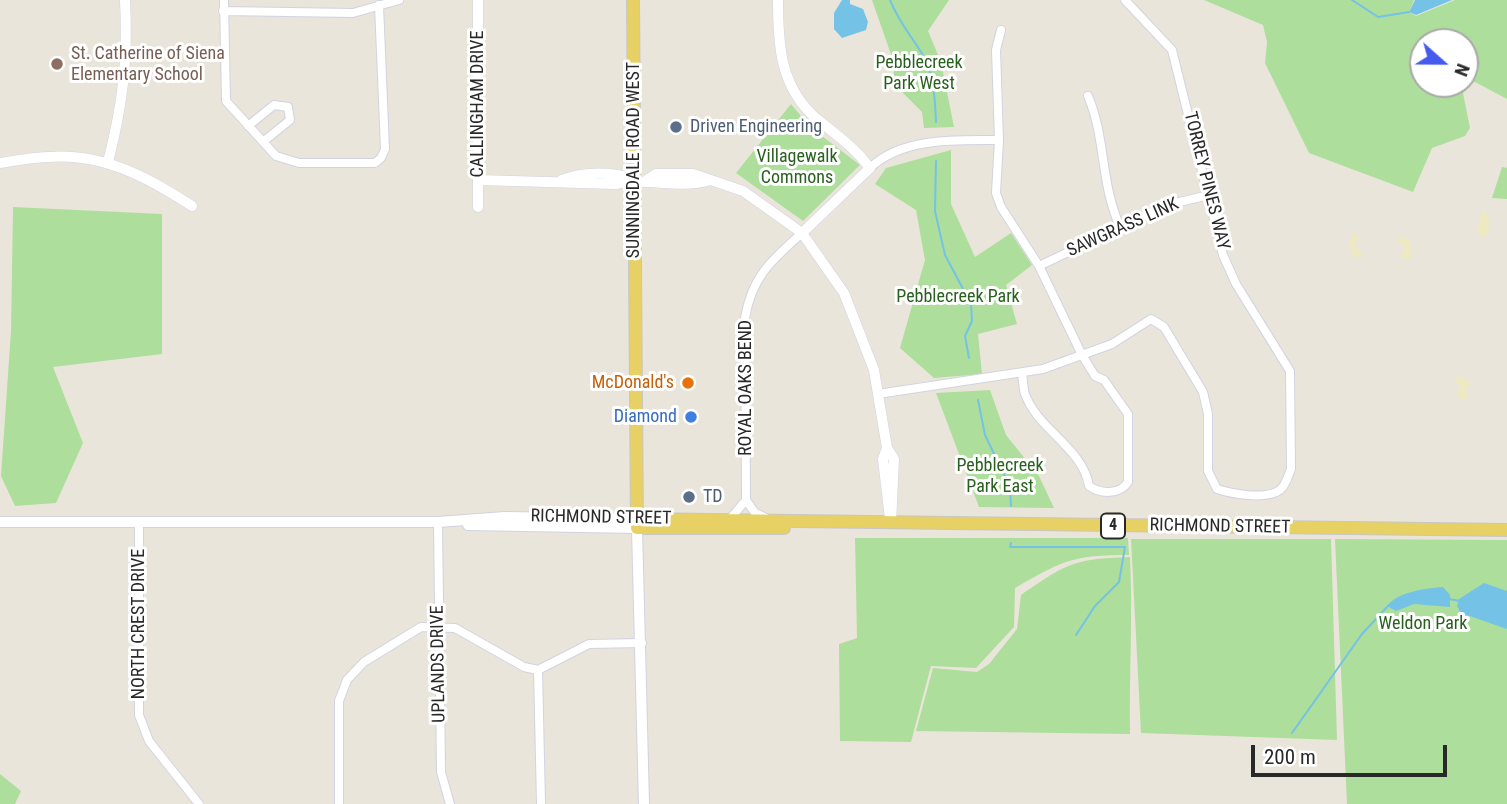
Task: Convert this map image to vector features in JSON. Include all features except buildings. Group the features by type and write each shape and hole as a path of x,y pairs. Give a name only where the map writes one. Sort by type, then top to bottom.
{"main road":[{"name":"SUNNINGDALE ROAD WEST","path":"633,0 641,180 636,319 640,523"},
{"name":"RICHMOND STREET","path":"0,522 438,522 505,517 811,528 891,523"},
{"name":"RICHMOND STREET","path":"640,523 768,519 891,523 1507,530"},
{"path":"640,523 644,804"}],"street":[{"path":"108,162 121,114 126,73 125,0"},
{"path":"224,0 226,101 276,156 299,163 374,163 381,158 385,149 379,5"},
{"path":"223,11 353,13 399,0"},
{"name":"CALLINGHAM DRIVE","path":"478,0 478,207"},
{"path":"778,0 778,49 796,92 816,118 854,147 870,168"},
{"name":"TORREY PINES WAY","path":"878,394 1022,372 1112,344 1151,319 1158,322 1203,392 1208,414 1208,471 1217,489 1227,493 1265,494 1279,490 1286,481 1290,469 1290,371 1223,256 1172,50 1125,0"},
{"path":"1001,30 996,50 999,141 996,193 1001,206 1040,266 1082,355 1095,376 1104,380 1128,414 1128,482 1119,491 1095,490 1089,485 1087,470 1040,419 1025,395 1022,372"},
{"path":"1088,96 1096,116 1109,204 1120,227"},
{"path":"248,126 274,105 288,107 290,120 264,141"},
{"name":"ROYAL OAKS BEND","path":"746,500 747,304 765,266 881,157 918,144 999,141"},
{"path":"0,163 44,154 108,162 153,181 192,206"},
{"path":"478,180 562,180 571,176 616,173 656,184 694,184 708,180 743,191 802,233 844,293 874,370 887,448 883,459 886,503 891,523"},
{"name":"SAWGRASS LINK","path":"1040,266 1167,205 1209,195"},
{"path":"730,519 746,500 755,513 768,519"},
{"name":"NORTH CREST DRIVE","path":"139,522 139,715 149,741 191,799 199,804"},
{"name":"UPLANDS DRIVE","path":"438,522 441,772 450,804"},
{"path":"339,804 339,701 347,680 364,662 421,627 455,628 524,667 538,670 589,644 642,643"},
{"path":"538,670 541,804"}],"green space":[{"name":"Pebblecreek Park West","path":"872,0 949,0 928,31 941,62 954,127 924,128 922,112 894,84 894,63"},
{"path":"1204,0 1414,0 1409,12 1416,16 1455,0 1507,0 1507,99 1479,84 1479,28 1409,28 1409,98 1464,98 1470,128 1465,136 1432,148 1413,192 1309,153 1265,63 1267,42 1263,25"},
{"name":"Villagewalk Commons","path":"791,104 810,127 860,165 803,221 736,173"},
{"name":"Pebblecreek Park","path":"951,150 951,204 975,257 1011,233 1032,265 1006,285 1017,324 978,334 982,374 934,378 900,348 925,260 916,210 875,184 886,168"},
{"path":"1502,167 1507,168 1507,199 1492,198"},
{"path":"13,207 162,214 162,354 53,367 83,443 56,503 15,506 1,476 11,331"},
{"name":"Pebblecreek Park East","path":"990,390 1006,435 1039,476 1054,508 979,507 936,393"},
{"path":"855,538 1128,538 1129,555 1094,556 1069,561 1015,588 1014,627 976,668 931,666 911,742 840,741 839,644 857,638"},
{"path":"1131,539 1331,539 1337,740 1141,733"},
{"name":"Weldon Park","path":"1335,539 1507,540 1507,804 1347,804"},
{"path":"1130,557 1130,734 916,731 933,668 977,672 989,664 1017,629 1021,595 1061,569 1083,561"},
{"path":"0,774 21,791 15,804 0,804"}],"sand":[{"path":"1483,211 1489,217 1488,235 1483,238 1477,229"},
{"path":"1353,234 1359,237 1354,244 1363,255 1359,259 1358,256 1354,258 1349,244"},
{"path":"1402,236 1411,242 1409,245 1412,247 1412,257 1408,260 1400,257 1405,246 1397,242"},
{"path":"1458,376 1470,381 1469,387 1465,389 1468,397 1463,400 1457,393 1460,383 1453,385"}],"water":[{"path":"842,0 850,0 850,4 863,9 868,22 866,30 842,38 834,29 834,13"},
{"path":"1415,0 1452,0 1416,15 1409,12"},
{"path":"1484,583 1507,591 1507,629 1461,613 1457,606 1459,599"},
{"path":"1443,587 1450,595 1450,607 1414,604 1396,611 1387,606 1405,594"}],"waterway":[{"path":"890,0 929,68 936,122"},
{"path":"1352,0 1378,17 1409,12"},
{"path":"936,161 935,211 945,255 971,304 972,321 965,336 969,358"},
{"path":"978,400 985,435 1010,487 1011,506"},
{"path":"1011,543 1010,547 1125,547 1119,582 1095,606 1076,635"},
{"path":"1449,599 1460,601"},
{"path":"1292,733 1362,634 1388,606"}],"place":[{"name":"St. Catherine of Siena Elementary School","path":"57,64"},
{"name":"Driven Engineering","path":"676,127"},
{"name":"McDonald's","path":"688,383"},
{"name":"Diamond","path":"691,417"},
{"name":"TD","path":"689,497"}]}
